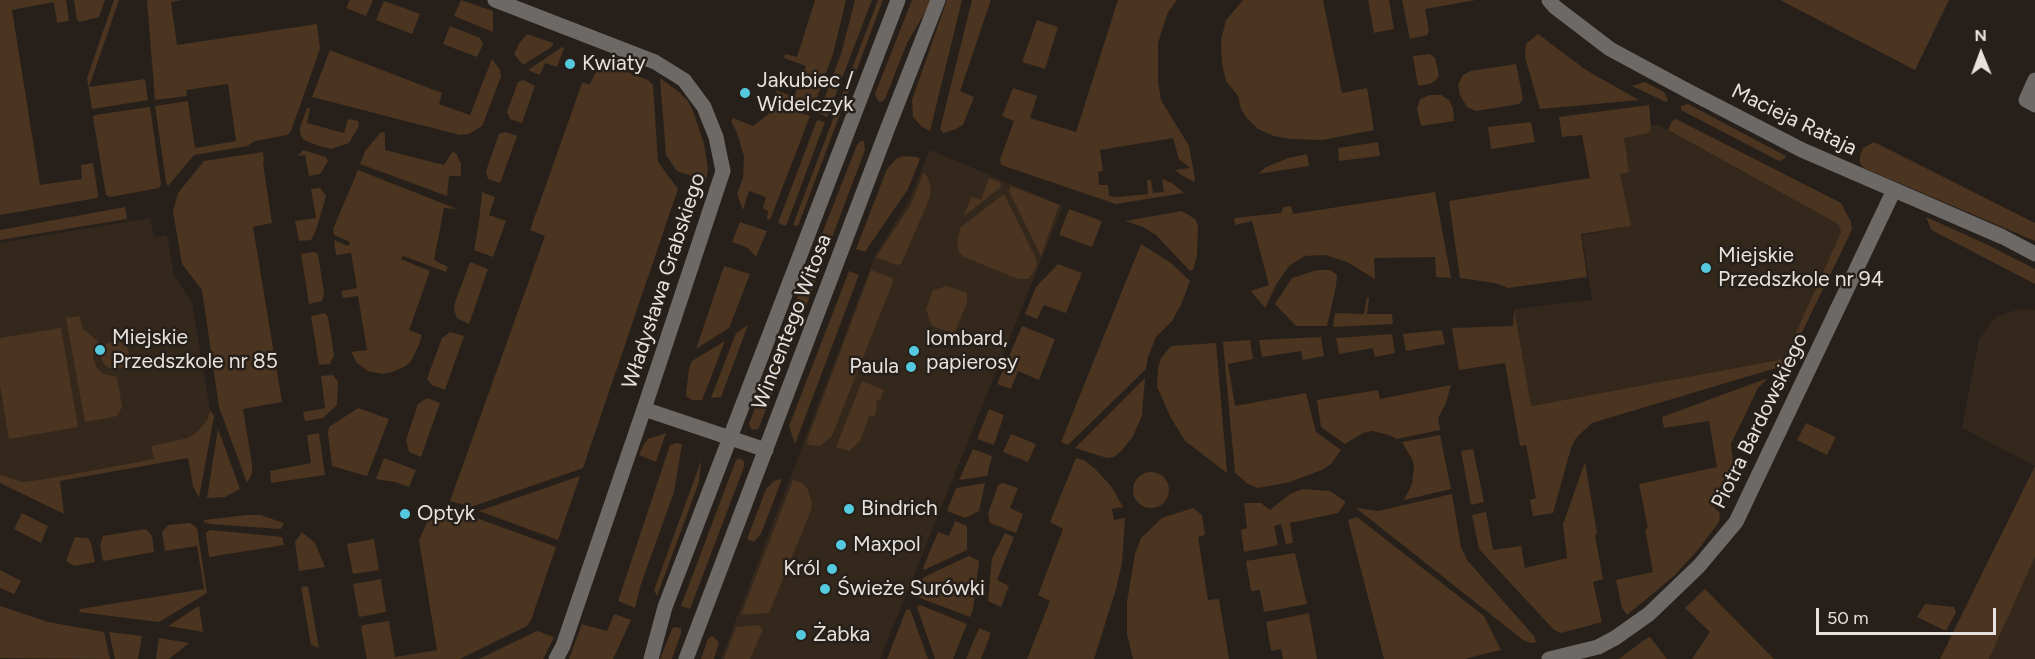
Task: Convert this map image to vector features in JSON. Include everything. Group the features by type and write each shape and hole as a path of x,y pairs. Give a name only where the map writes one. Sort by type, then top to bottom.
{"street":[{"name":"Władysława Grabskiego","path":"495,0 655,62 684,81 704,107 716,137 723,171 645,409 563,646 556,659"},
{"name":"Wincentego Witosa","path":"651,659 665,607 898,0"},
{"name":"Wincentego Witosa","path":"686,659 938,0"},
{"name":"Macieja Rataja","path":"1550,0 1580,26 1620,54 1802,150 2002,237 2035,254"},
{"path":"2035,80 2026,100 2035,105"},
{"name":"Piotra Bardowskiego","path":"1549,659 1598,647 1615,638 1648,614 1699,566 1736,522 1894,190"},
{"path":"645,409 766,450"}],"shaded area":[{"path":"0,0 66,0 69,21 57,23 54,2 12,10 40,185 82,179 81,165 93,163 97,198 0,215"},
{"path":"74,0 105,0 99,17 80,22 77,20"},
{"path":"114,0 119,0 89,87 145,79 148,100 92,109 87,78"},
{"path":"147,0 182,0 171,2 177,45 317,24 320,49 291,131 287,135 255,141 247,146 194,155 168,186 155,106 188,101 195,148 236,141 228,84 186,90 187,96 155,100"},
{"path":"350,0 373,0 366,16 346,8"},
{"path":"461,0 493,11 493,32 454,16"},
{"path":"815,0 846,0 833,54 812,111 782,100 775,90 794,97 806,66 784,58 785,54 797,57"},
{"path":"855,0 872,0 827,117 819,113 841,54"},
{"path":"878,0 883,0 798,226 793,225"},
{"path":"912,0 932,0 907,43 885,99 882,102 878,101 875,94"},
{"path":"947,0 962,0 930,131 922,127 913,117 912,100"},
{"path":"972,0 991,0 960,91 974,97 963,125 943,133 940,129"},
{"path":"1118,0 1177,0 1168,12 1158,43 1158,82 1161,100 1189,146 1195,179 1194,182 1175,170 1190,168 1179,159 1173,138 1100,150 1103,171 1098,172 1099,185 1108,185 1109,196 1148,194 1147,180 1151,180 1153,193 1164,192 1162,179 1172,183 1184,193 1116,204 1001,165 1000,160 1014,121 1002,116 1013,88 1037,96 1030,118 1076,132"},
{"path":"1243,0 1323,0 1342,93 1367,88 1374,130 1322,140 1291,139 1274,136 1258,129 1241,109 1238,96 1226,81 1222,64 1221,40 1226,20"},
{"path":"1368,0 1389,0 1394,29 1374,33"},
{"path":"1402,0 1476,0 1425,9 1429,31 1427,35 1410,39"},
{"path":"1780,0 1949,0 1915,70"},
{"path":"384,1 420,14 412,34 376,20"},
{"path":"1037,20 1058,27 1045,69 1022,62"},
{"path":"450,26 480,38 483,44 477,57 443,44"},
{"path":"527,34 553,43 553,46 523,65 514,54"},
{"path":"1538,34 1586,70 1639,100 1540,109 1525,57 1526,44"},
{"path":"562,47 564,48 557,67 545,63 540,75 528,70"},
{"path":"330,50 442,93 439,104 470,115 492,59 500,70 501,77 482,126 469,134 460,135 312,97"},
{"path":"1430,54 1435,58 1439,75 1430,84 1418,86 1413,56"},
{"path":"601,62 648,80 653,85 658,162 678,189 583,468 471,507 450,501 545,236 530,230 582,83 590,84"},
{"path":"1516,64 1523,99 1519,104 1476,111 1467,107 1460,95 1458,85 1463,75 1471,71"},
{"path":"660,78 688,101 693,111 704,144 708,169 706,181 677,171 666,155"},
{"path":"523,80 535,86 522,123 510,119 507,112 518,82"},
{"path":"1645,82 1664,92 1668,100 1666,102 1632,86"},
{"path":"1430,95 1441,95 1449,100 1453,108 1454,121 1421,126 1417,109 1420,99"},
{"path":"1688,104 1786,156 1779,161 1681,110 1681,106"},
{"path":"780,105 810,116 770,220 767,219 768,211 763,208 766,197 749,191 743,210 737,194 743,178 744,156 731,121 733,118 753,126"},
{"path":"1649,105 1651,129 1648,133 1624,138 1629,172 1620,174 1631,226 1581,234 1587,277 1508,288 1495,283 1460,278 1449,201 1590,178 1582,135 1562,137 1559,117"},
{"path":"150,107 161,184 159,188 110,197 106,195 93,117"},
{"path":"307,108 310,108 307,123 344,133 348,119 358,121 359,126 349,143 331,149 319,146 304,140 300,134"},
{"path":"1676,119 1841,203 1851,222 1850,234 1786,365 1592,423 1576,438 1571,448 1553,513 1533,516 1530,500 1536,498 1526,445 1520,446 1505,363 1459,370 1452,328 1513,326 1514,309 1531,406 1784,359 1841,232 1838,224 1668,130 1672,121"},
{"path":"817,120 825,122 786,226 778,223"},
{"path":"1531,122 1535,142 1491,149 1488,127"},
{"name":"Miejskie Przedszkole nr 94","path":"1658,125 1838,224 1841,232 1784,359 1530,406 1514,309 1592,300 1582,235 1622,228 1607,131"},
{"path":"381,132 385,133 385,150 444,165 452,152 456,153 461,164 461,176 449,176 447,196 360,164 365,151"},
{"path":"505,132 517,136 500,183 488,179 486,171 499,134"},
{"path":"864,141 865,150 831,240 821,236 857,145"},
{"path":"1378,142 1380,156 1339,161 1338,148"},
{"path":"1874,142 2035,223 2035,241 1864,168 1860,163 1863,148"},
{"path":"303,150 326,157 328,161 320,174 309,176 305,155 298,156"},
{"path":"930,150 1063,206 880,659 721,659 875,256 909,200"},
{"path":"263,152 272,223 253,227 282,402 243,409 252,464 252,474 247,483 219,407 202,290 182,264 173,211 178,193 204,161"},
{"path":"1307,154 1309,166 1258,174 1266,167 1288,158"},
{"path":"903,156 920,159 908,189 865,252 856,249 887,169 896,159"},
{"path":"358,170 457,209 444,208 434,260 448,267 446,272 403,256 401,259 430,271 409,330 422,335 411,361 406,366 382,374 368,371 357,363 351,352 367,350 358,296 343,298 341,291 357,288 351,253 336,255 334,240 348,246 350,242 334,235 333,229"},
{"path":"924,172 931,189 929,200 901,264 896,265 876,257 910,206"},
{"path":"989,178 1000,182 1001,187 964,216 971,197 981,200"},
{"path":"1011,186 1059,205 1041,256 1009,191"},
{"path":"320,188 326,196 316,230 311,240 299,241 295,221 316,218 311,189"},
{"path":"482,192 495,197 489,215 506,221 493,257 474,250"},
{"path":"1435,192 1451,278 1436,277 1435,257 1374,258 1375,279 1347,262 1325,255 1305,256 1290,265 1277,283 1265,308 1251,291 1269,285 1252,221 1235,225 1234,218 1281,213 1283,207 1291,206 1293,214"},
{"path":"1004,194 1037,261 1036,268 1029,279 1018,279 964,257 959,252 957,245 960,228"},
{"path":"125,207 127,219 0,240 0,230"},
{"path":"1069,209 1102,221 1092,247 1059,235"},
{"path":"1182,211 1195,219 1198,225 1197,256 1193,270 1190,271 1156,235 1143,227 1125,221"},
{"path":"1926,217 2035,269 2035,284 1935,232 1931,229"},
{"name":"Miejskie Przedszkole nr 85","path":"150,218 154,237 167,235 174,276 192,302 210,410 207,420 198,431 188,438 171,443 154,459 22,482 0,474 0,243"},
{"path":"740,222 767,231 756,257 748,248 732,242"},
{"path":"1141,244 1171,263 1190,281 1172,321 1156,337 1146,369 1068,445 1061,442"},
{"path":"314,252 318,254 324,293 322,301 309,304 301,254"},
{"path":"820,256 823,262 760,425 758,429 752,430 749,424 813,257"},
{"path":"470,262 488,269 469,324 457,318 454,310"},
{"path":"1058,264 1082,273 1066,313 1044,305 1037,319 1025,314 1036,287"},
{"path":"724,266 750,274 729,328 696,349"},
{"path":"871,270 894,279 832,436 820,446 810,445 806,443"},
{"path":"1317,270 1330,270 1337,275 1327,326 1296,326 1275,304 1292,278"},
{"path":"849,271 859,275 795,444 789,426"},
{"path":"947,286 967,293 967,303 954,334 931,325 926,309 933,290"},
{"path":"1367,297 1369,298 1367,314 1392,314 1393,324 1333,327 1335,313 1364,314"},
{"path":"2020,309 2035,310 2035,466 1962,428 1979,340 1998,316"},
{"path":"325,313 328,317 334,355 330,364 319,365 311,316"},
{"path":"80,316 82,328 99,342 95,347 93,358 97,368 104,374 117,377 122,407 117,416 85,422 66,318"},
{"path":"748,325 721,397 711,398 736,333"},
{"path":"1022,326 1055,339 1039,380 1018,371 1011,389 997,384"},
{"path":"61,328 78,427 9,439 0,385 0,338"},
{"path":"1442,330 1445,344 1406,351 1403,334"},
{"path":"450,332 464,336 445,390 432,385 427,379 442,338"},
{"path":"1392,334 1395,353 1375,357 1373,348 1339,354 1336,338"},
{"path":"1321,337 1324,356 1303,360 1301,351 1262,357 1259,340"},
{"path":"1250,340 1253,359 1228,364 1235,406 1306,393 1316,432 1341,450 1331,464 1322,470 1290,482 1258,488 1248,484 1235,473 1223,342"},
{"path":"115,341 125,345 129,355 125,365 115,369 105,365 101,355 105,345"},
{"path":"725,341 702,400 692,400 686,396 692,361"},
{"path":"1216,343 1227,473 1185,441 1171,418 1157,387 1161,358 1171,346"},
{"path":"333,375 338,382 337,405 323,418 305,421 303,412 325,408 321,376"},
{"path":"1145,378 1142,416 1132,438 1121,451 1114,457 1107,458 1075,448"},
{"path":"1768,378 1758,388 1731,444 1733,464 1711,504 1720,513 1719,522 1674,576 1627,615 1622,608 1616,580 1653,572 1645,529 1648,528 1639,484 1717,467 1709,421 1664,428 1662,417"},
{"path":"862,381 884,390 880,400 876,401 874,417 869,416 860,441 849,451 836,447"},
{"path":"1451,385 1446,403 1438,418 1440,430 1397,439 1372,431 1363,433 1345,444 1321,427 1317,400 1378,390 1380,399"},
{"path":"427,398 440,403 421,457 409,452 406,440 418,404"},
{"path":"358,408 389,419 367,476 332,466 329,427"},
{"path":"989,409 1004,415 994,445 977,439"},
{"path":"210,410 214,416 199,498 193,486 188,458 60,481 64,514 0,483 0,474 22,482 154,459 151,446 188,438 207,420"},
{"path":"1806,423 1836,437 1827,455 1797,440"},
{"path":"218,429 240,489 225,497 207,498"},
{"path":"319,433 325,475 271,483 270,471 311,463 307,435"},
{"path":"666,433 656,462 639,455 648,439"},
{"path":"1011,434 1036,444 1028,462 1003,452"},
{"path":"1440,435 1451,489 1404,500 1412,484 1414,468 1413,461 1402,442"},
{"path":"682,444 674,492 641,584 635,608 618,601 670,445"},
{"path":"973,449 992,456 987,476 959,480"},
{"path":"1473,449 1484,502 1471,505 1461,451"},
{"path":"384,458 416,470 409,487 376,479"},
{"path":"739,458 744,461 744,467 690,609 681,606 736,460"},
{"path":"1076,458 1085,461 1095,469 1111,486 1123,507 1112,509 1114,520 1125,518 1122,563 1116,589 1094,659 1027,659 1050,601 1038,595 1063,529 1050,522"},
{"path":"701,461 699,482 657,596 654,590"},
{"path":"1585,462 1603,579 1593,582 1602,622 1561,633 1554,630 1479,549 1472,515 1486,512 1493,550 1521,546 1525,568 1567,558 1563,524"},
{"path":"2035,466 2035,557 1989,659 1940,659"},
{"path":"1151,472 1164,477 1169,490 1164,503 1151,508 1138,503 1133,490 1138,477"},
{"path":"580,476 558,540 479,511"},
{"path":"782,479 761,534 754,542 747,539 766,489 774,481"},
{"path":"793,480 807,488 812,502 811,510 769,613 741,615"},
{"path":"985,483 979,511 965,518 947,511 956,488"},
{"path":"1003,483 1018,488 1010,508 1023,514 1016,533 990,523 988,514 998,485"},
{"path":"1303,489 1330,491 1346,502 1338,513 1290,523 1293,543 1286,544 1281,524 1274,526 1278,545 1244,552 1241,530 1247,528 1244,503 1261,503 1270,510 1290,494"},
{"path":"1452,494 1461,547 1467,560 1534,636 1536,642 1523,640 1356,508 1378,511"},
{"path":"1193,508 1202,515 1205,535 1198,537 1208,600 1219,599 1229,659 1133,659 1127,634 1127,602 1135,554 1141,538 1162,518"},
{"path":"460,512 556,547 531,620 527,626 460,659 367,659 361,628 363,625 389,621 395,657 437,650 419,540 431,514"},
{"path":"22,513 48,526 41,543 14,529"},
{"path":"260,515 284,523 281,529 204,522 204,520"},
{"path":"1357,517 1484,616 1501,650 1464,659 1384,659 1348,520"},
{"path":"955,521 967,526 967,550 924,570 938,532 949,536"},
{"path":"190,523 197,528 207,593 159,622 79,612 80,609 204,589 197,546 165,551 162,532 168,525"},
{"path":"146,529 152,536 154,552 103,561 100,545 103,536"},
{"path":"210,530 282,537 284,545 209,557 206,533"},
{"path":"302,532 315,543 325,567 299,571 295,542"},
{"path":"1005,533 1014,537 997,580 1009,586 1001,607 988,601 992,558"},
{"path":"75,537 88,538 95,562 74,566 66,561"},
{"path":"374,539 379,570 353,574 347,544"},
{"path":"1295,553 1307,604 1264,612 1260,590 1251,591 1246,561"},
{"path":"969,556 979,561 970,617 912,595 917,583 926,576"},
{"path":"2035,557 2035,659 1989,659"},
{"path":"0,570 21,581 14,594 0,588"},
{"path":"381,579 386,612 359,617 353,584"},
{"path":"308,586 319,648 311,645 301,587"},
{"path":"1705,589 1774,659 1692,659 1710,632 1685,608"},
{"path":"1925,604 1954,607 1956,612 1946,631 1917,617"},
{"path":"920,605 967,624 953,659 935,659 917,607"},
{"path":"0,606 48,622 104,632 110,659 0,658"},
{"path":"199,606 203,632 168,626"},
{"path":"910,609 928,659 887,659 906,610"},
{"path":"1309,613 1317,659 1283,659 1281,649 1271,651 1266,622"},
{"path":"614,614 631,620 613,659 569,659 582,624 607,631"},
{"path":"758,625 763,629 750,659 724,659 736,627"},
{"path":"673,627 681,628 681,633 672,659 660,659"},
{"path":"979,628 991,633 981,659 966,659"},
{"path":"537,631 554,637 543,659 479,659"},
{"path":"109,632 142,636 138,659 115,659"},
{"path":"712,636 719,642 714,659 701,659 708,639"},
{"path":"1650,637 1667,659 1619,659 1644,640"},
{"path":"159,638 189,643 169,659 156,659"}],"place":[{"name":"Kwiaty","path":"570,64"},
{"name":"Jakubiec / Widelczyk","path":"745,93"},
{"name":"Miejskie Przedszkole nr 94","path":"1706,268"},
{"name":"Miejskie Przedszkole nr 85","path":"100,350"},
{"name":"lombard, papierosy","path":"914,351"},
{"name":"Paula","path":"911,367"},
{"name":"Bindrich","path":"849,509"},
{"name":"Optyk","path":"405,514"},
{"name":"Maxpol","path":"841,545"},
{"name":"Król","path":"832,569"},
{"name":"Świeże Surówki","path":"825,589"},
{"name":"Żabka","path":"801,635"}]}
